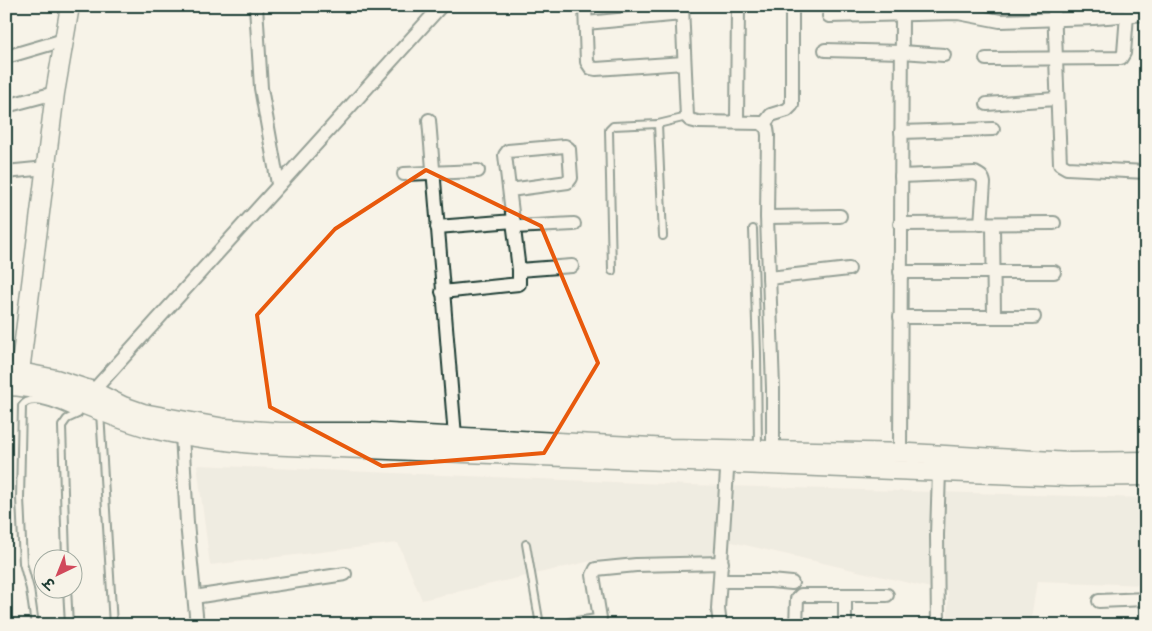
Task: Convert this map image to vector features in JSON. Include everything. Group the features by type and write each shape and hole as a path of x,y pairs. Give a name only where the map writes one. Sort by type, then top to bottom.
{"main road":[{"path":"70,6 13,372 56,379 84,401 149,428 220,441 262,445 409,443 728,456 900,453 1146,476"},
{"path":"6,386 26,387 84,401 123,406 143,413 225,428 280,432 370,432 409,443 455,436 662,447 728,456"},
{"path":"768,455 939,471 1069,469 1146,461"}],"street":[{"path":"256,6 261,88 278,184"},
{"path":"84,401 278,184 441,6"},
{"path":"585,6 587,62 590,68 684,63"},
{"path":"737,122 738,6"},
{"path":"764,124 771,115 787,110 792,106 792,6"},
{"path":"586,23 682,10 687,117 698,122 764,124"},
{"path":"1054,13 1058,161 1063,167 1146,172"},
{"path":"828,16 958,14 1000,21 1054,13 1146,14"},
{"path":"900,453 902,15"},
{"path":"986,59 1055,60 1121,58 1124,52 1127,15"},
{"path":"6,57 64,40"},
{"path":"825,50 944,55"},
{"path":"6,106 55,93"},
{"path":"987,104 1056,99"},
{"path":"429,120 455,436"},
{"path":"764,124 768,135 767,217 773,388 768,455"},
{"path":"901,132 993,129"},
{"path":"442,292 518,285 520,282 519,270 505,155 508,151 565,146 569,150 570,180 510,190"},
{"path":"6,172 46,168"},
{"path":"404,174 478,171"},
{"path":"901,176 975,173 983,178 994,273 994,317"},
{"path":"767,217 840,216"},
{"path":"900,224 1054,223"},
{"path":"437,227 574,224"},
{"path":"519,270 572,266"},
{"path":"769,278 849,268"},
{"path":"900,272 1054,272"},
{"path":"900,317 1034,317"},
{"path":"182,434 187,523 197,625"},
{"path":"720,625 718,609 728,456"},
{"path":"938,625 937,535 939,471"},
{"path":"570,625 597,621 600,618 593,575 596,570 636,565 722,563"},
{"path":"194,597 345,574"},
{"path":"720,580 792,583"},
{"path":"796,625 797,599 801,595 887,595"},
{"path":"845,595 845,625"},
{"path":"1099,601 1146,599"}],"lane":[{"path":"612,271 609,130 616,125 658,124 687,117"},
{"path":"658,124 663,236"},
{"path":"753,229 758,353 768,455"},
{"path":"35,625 30,589 23,563 20,498 22,406 23,402 28,400 84,401"},
{"path":"66,548 62,426 84,401"},
{"path":"84,401 113,625"},
{"path":"526,544 540,625"},
{"path":"68,598 69,625"}],"highlighted area":[{"path":"426,170 541,226 598,363 544,453 382,466 270,407 257,315 335,229"}],"shaded area":[{"path":"197,465 689,485 1146,498 1146,585 1037,581 1030,625 948,625 948,592 719,539 720,559 600,559 422,600 398,543 210,565"}]}
